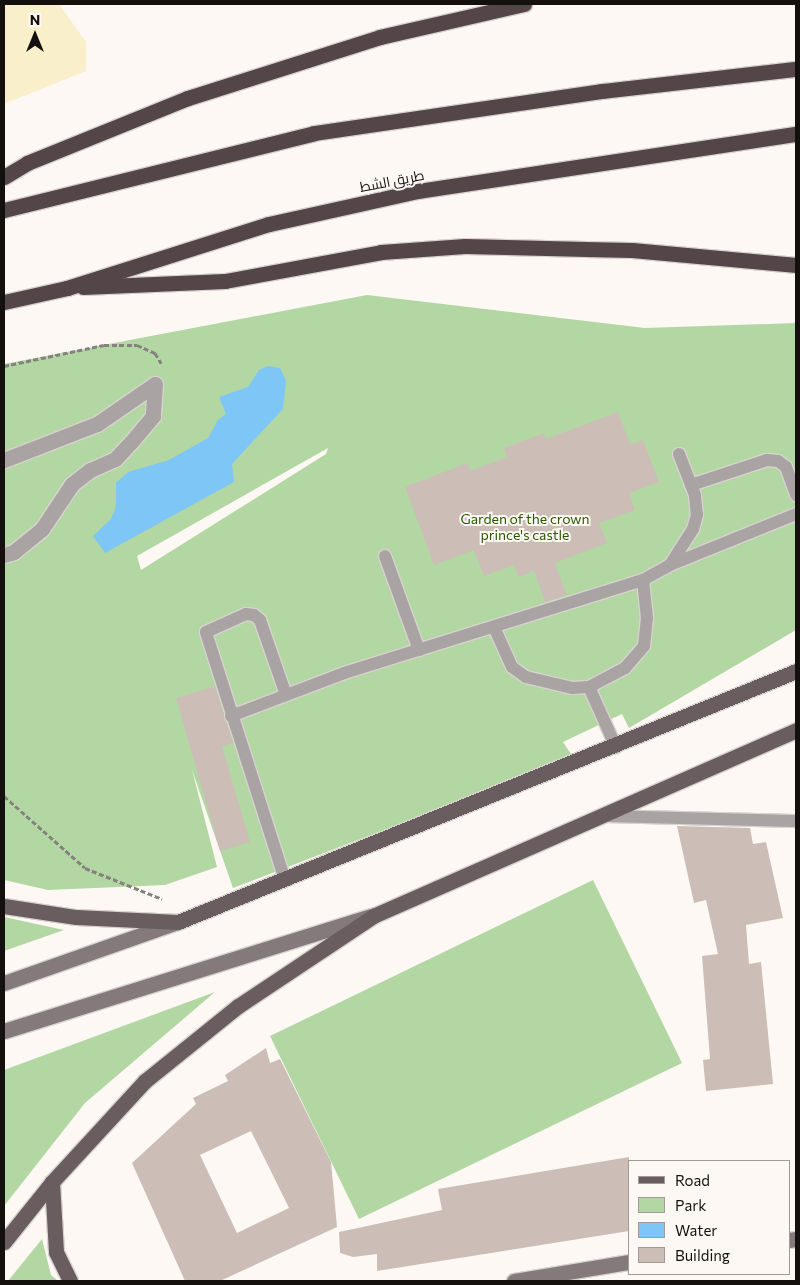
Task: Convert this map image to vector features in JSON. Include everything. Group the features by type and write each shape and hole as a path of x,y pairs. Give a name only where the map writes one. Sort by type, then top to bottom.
{"highway":[{"path":"4,177 27,163 188,98 380,37 524,4"},
{"path":"4,210 314,133 602,91 796,69"},
{"name":"طريق الشط","path":"4,302 66,288 269,224 418,191 796,134"},
{"path":"66,288 225,281 381,252 465,246 632,250 796,266"}],"main road":[{"path":"4,983 178,922 616,747 796,671"},
{"path":"4,1031 376,914 604,816 796,730"},
{"path":"4,906 76,917 178,922"},
{"path":"4,1242 52,1182 145,1080 238,1006 376,914"},
{"path":"52,1182 56,1252 70,1281"},
{"path":"514,1281 628,1262"}],"street":[{"path":"4,460 97,424 155,384"},
{"path":"4,555 14,552 42,530 72,484 90,470 115,459 131,442 153,416 155,384"}],"lane":[{"path":"670,565 693,529 697,516 691,485 679,454"},
{"path":"691,485 767,460 778,461 786,467 796,495"},
{"path":"231,716 286,695 419,650 643,580 670,565 795,518 796,514"},
{"path":"385,556 419,650"},
{"path":"494,627 512,667 526,677 572,688 589,687 624,668 644,646 648,618 643,580"},
{"path":"284,880 205,636 212,627 246,614 254,615 260,620 286,695"},
{"path":"589,687 616,747"},
{"path":"604,816 796,821"}],"path":[{"path":"4,366 104,345 137,345 155,353 164,369 155,384"},
{"path":"4,796 85,868 164,900"}],"green space":[{"name":"Garden of the crown prince's castle","path":"367,295 645,328 796,323 796,630 629,728 622,714 563,742 573,757 233,888 192,770 217,867 165,885 48,890 4,880 4,364","holes":["328,448 326,454 141,570 137,556"]},
{"path":"593,880 682,1063 359,1219 270,1036"},
{"path":"4,917 64,930 4,951"},
{"path":"215,992 85,1103 4,1206 4,1070"},
{"path":"42,1239 51,1275 58,1281 8,1281"}],"sand":[{"path":"4,4 59,4 86,42 86,71 4,104"}],"water":[{"path":"268,366 280,368 286,381 283,409 232,464 234,482 105,553 93,536 111,519 116,506 116,483 128,472 169,460 208,438 218,420 226,414 219,397 248,387 259,370"}],"building":[{"path":"618,412 630,444 643,440 659,482 629,493 635,510 599,523 607,543 555,563 567,595 545,602 534,571 519,577 514,565 484,576 474,550 434,565 405,487 467,463 470,471 507,457 504,448 544,433 546,439"},
{"path":"215,686 233,743 222,746 250,842 220,851 176,698"},
{"path":"677,826 750,828 753,844 766,842 783,918 746,925 749,964 761,962 773,1084 706,1091 703,1060 710,1059 702,956 718,954 706,900 694,903"},
{"path":"266,1048 270,1063 280,1059 331,1162 337,1227 220,1281 185,1281 132,1163 196,1104 193,1098 228,1081 225,1075","holes":["251,1131 289,1208 237,1233 200,1155"]},
{"path":"629,1157 628,1231 377,1271 377,1254 353,1257 340,1253 339,1232 442,1210 438,1189"}]}
